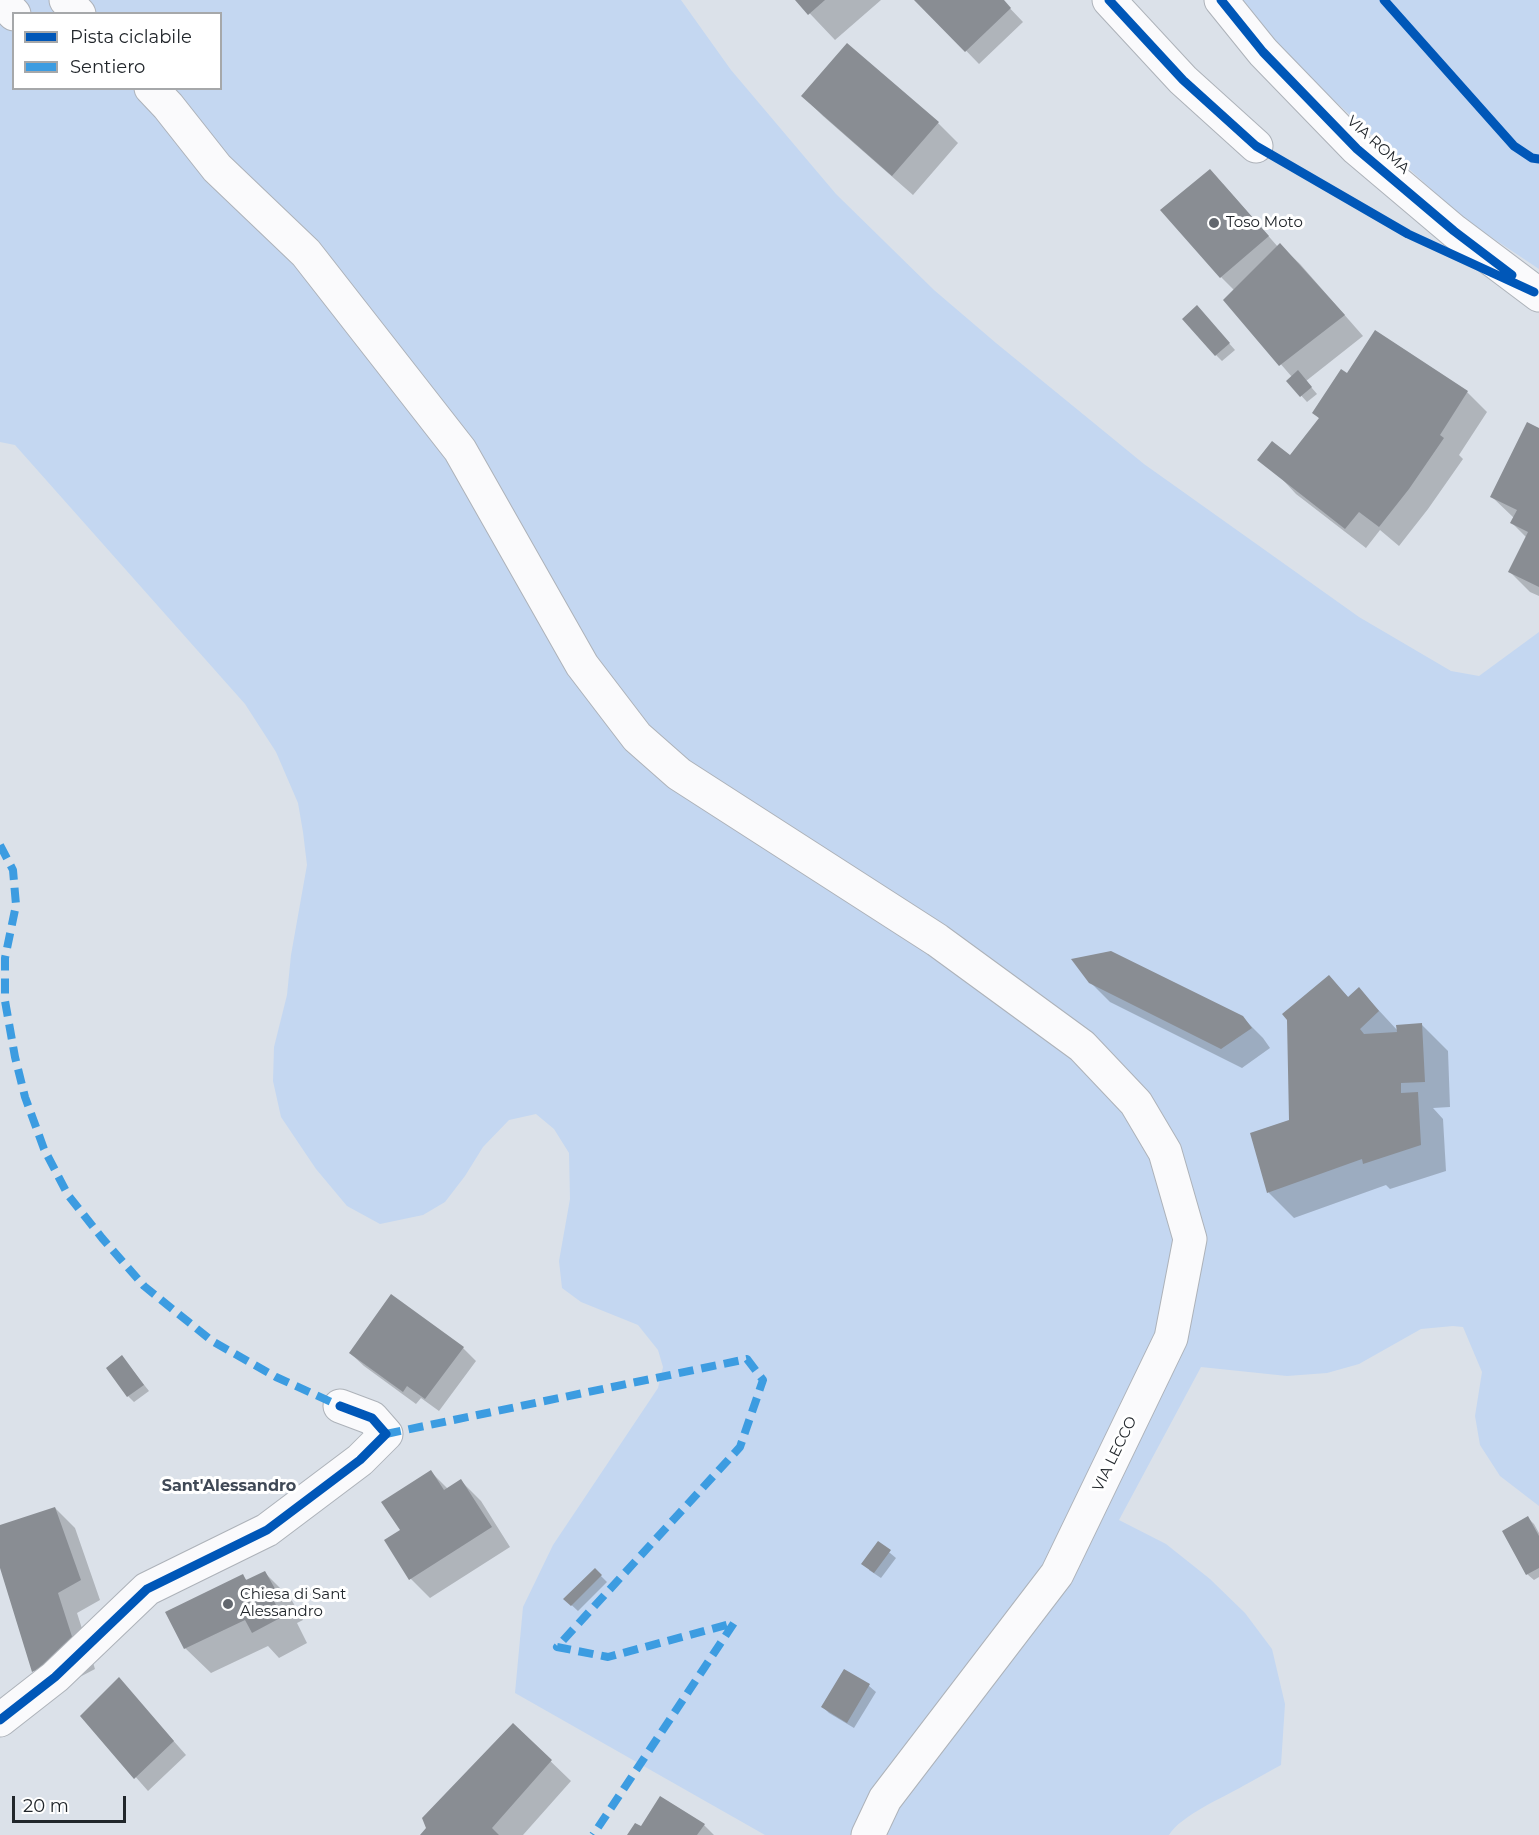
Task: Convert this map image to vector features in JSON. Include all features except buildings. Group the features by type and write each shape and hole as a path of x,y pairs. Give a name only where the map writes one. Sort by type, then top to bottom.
{"main road":[{"path":"1,0 12,12"},
{"path":"52,12 66,0 77,12"},
{"path":"1109,0 1183,80 1256,146"},
{"name":"VIA ROMA","path":"1221,0 1263,52 1357,149 1454,231 1536,294"},
{"name":"VIA LECCO","path":"153,90 217,168 306,253 460,450 582,665 637,736 679,774 937,940 1082,1046 1136,1103 1165,1152 1190,1239 1171,1338 1057,1574 885,1799 868,1835"},
{"path":"0,1720 55,1677 147,1589 267,1530 360,1460 386,1434 372,1418 340,1406"}],"shaded area":[{"path":"0,0 681,0 731,70 836,194 934,290 1144,464 1359,617 1451,671 1479,676 1539,632 1539,1506 1500,1476 1480,1445 1475,1416 1482,1372 1463,1327 1421,1329 1359,1364 1327,1373 1287,1376 1201,1367 1119,1520 1166,1544 1210,1579 1245,1613 1272,1649 1285,1704 1281,1765 1192,1814 1169,1835 765,1835 515,1693 523,1607 553,1545 658,1388 663,1367 658,1350 638,1325 581,1302 562,1288 559,1261 570,1199 569,1153 554,1129 536,1114 509,1120 483,1147 445,1202 423,1215 380,1224 347,1206 316,1169 281,1117 273,1081 274,1047 287,995 291,955 307,865 298,803 276,752 245,704 15,445 0,442"},
{"path":"1224,0 1539,0 1539,269 1464,219"}],"marked path":[{"path":"0,845 13,870 16,905 5,958 5,1001 15,1057 25,1097 44,1149 68,1195 144,1286 212,1341 276,1377 340,1406"},
{"path":"386,1434 747,1359 763,1380 740,1447 557,1647 608,1657 734,1623 593,1835"}],"cycle path":[{"path":"1109,0 1183,80 1256,146 1408,234 1534,292"},
{"path":"1221,0 1263,52 1357,149 1454,231 1512,275"},
{"path":"1384,0 1514,146 1532,158 1539,159"},
{"path":"0,1720 55,1677 147,1589 267,1530 360,1460 386,1434 372,1418 340,1406"}],"place":[{"name":"Toso Moto","path":"1214,223"},
{"name":"Chiesa di Sant Alessandro","path":"228,1604"}],"district":[{"name":"Sant'Alessandro","path":"229,1486"}]}
